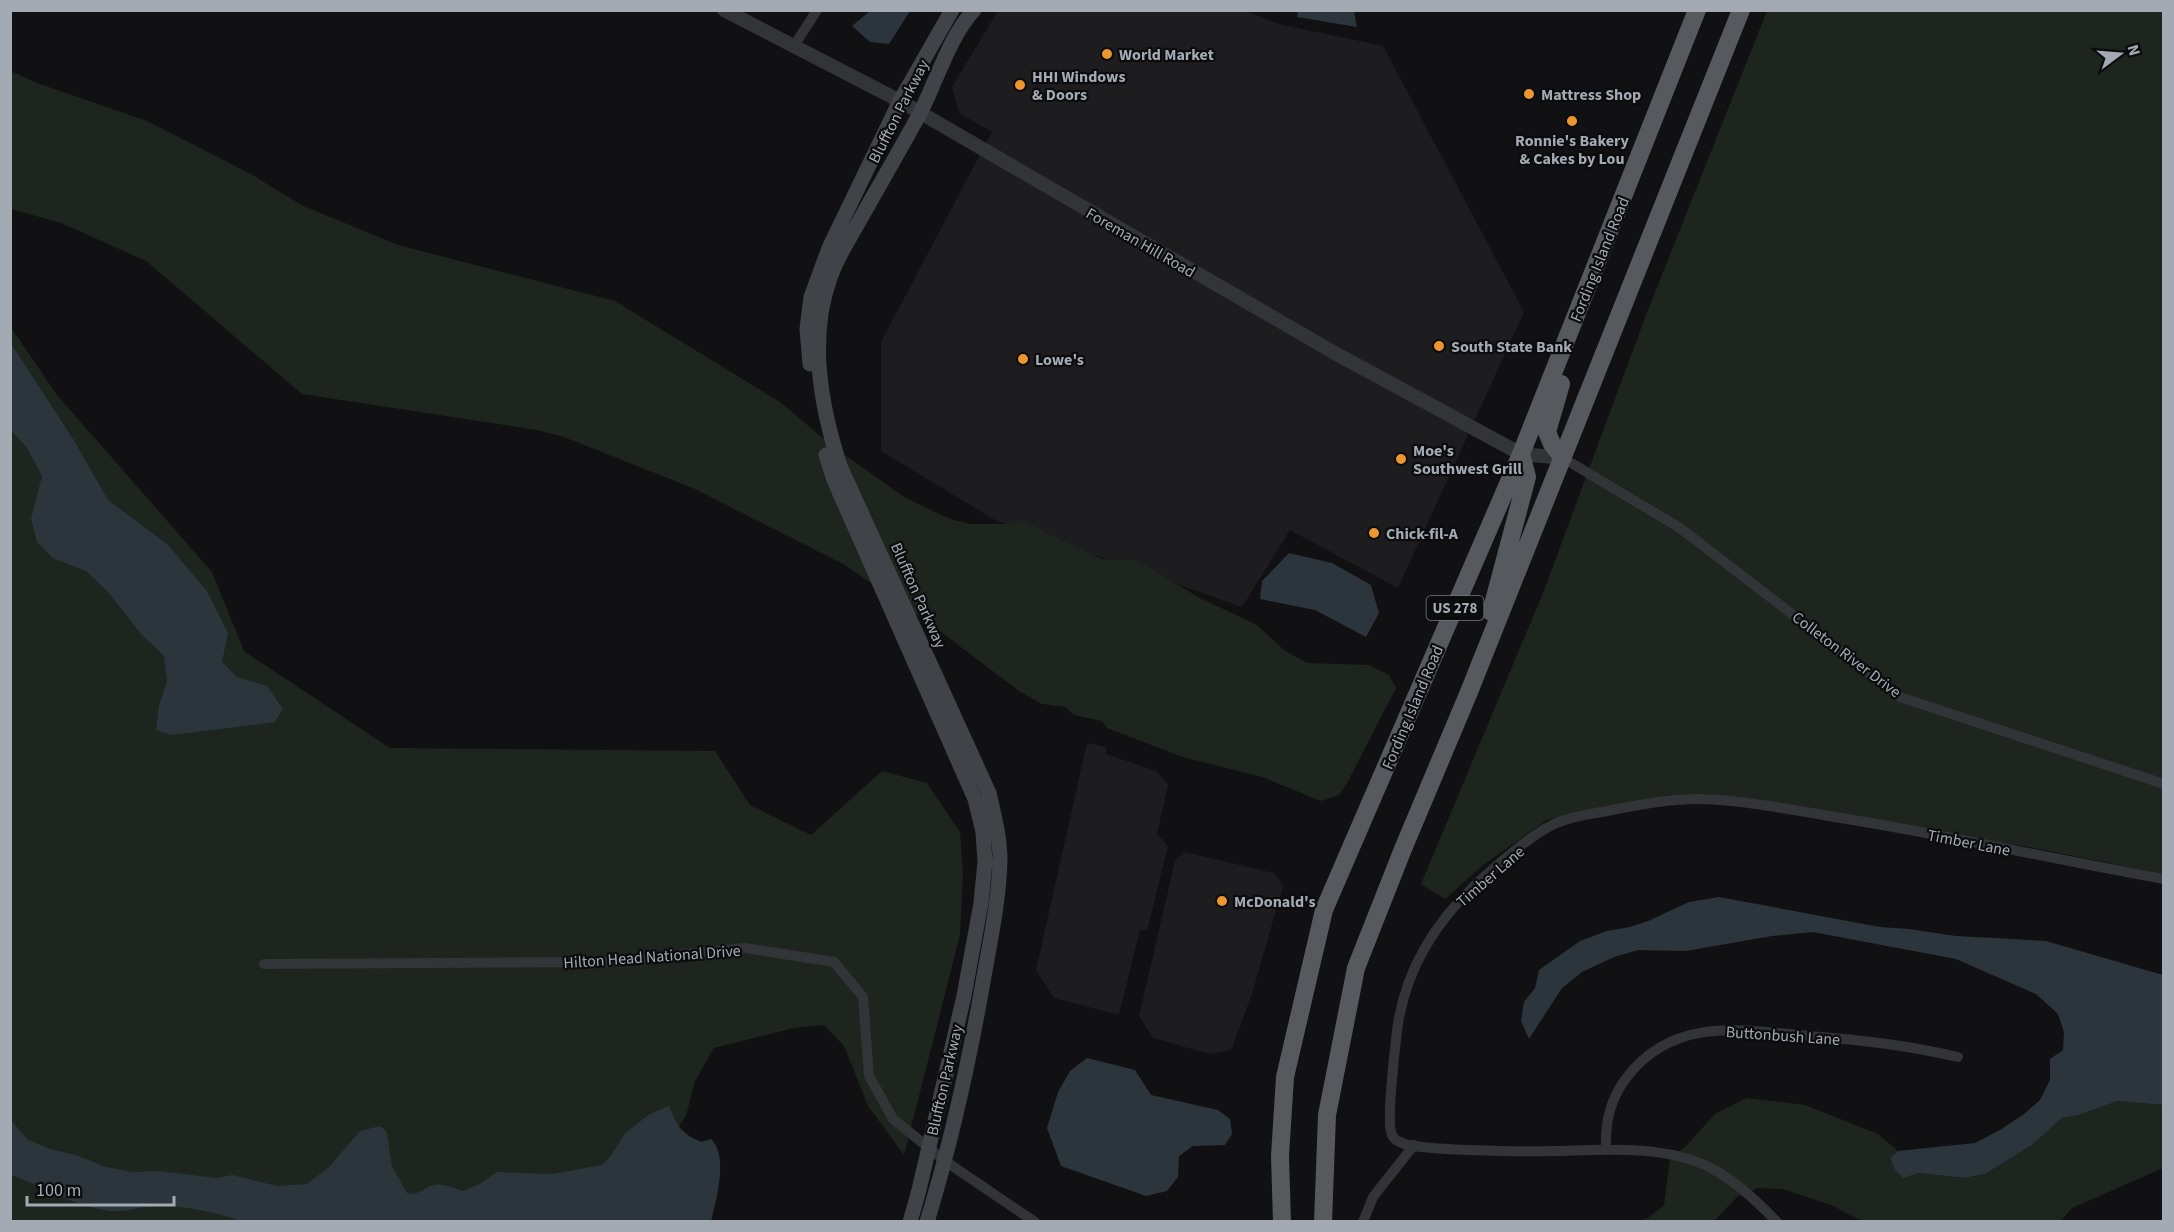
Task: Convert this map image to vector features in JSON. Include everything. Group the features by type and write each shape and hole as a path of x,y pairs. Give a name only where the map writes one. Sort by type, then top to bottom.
{"highway":[{"name":"Fording Island Road","path":"1282,1221 1280,1156 1285,1077 1324,910 1521,454 1697,10"},
{"name":"US 278","path":"1323,1213 1327,1115 1356,968 1469,692 1741,10"},
{"path":"1563,458 1552,444 1547,432 1549,420 1593,287 1604,245"},
{"path":"1469,692 1527,477 1521,454"},
{"path":"1317,1221 1323,1213"}],"main road":[{"name":"Bluffton Parkway","path":"910,1221 929,1149 973,949 985,862 983,832 975,799 834,480 817,418 807,329 812,297 829,248 900,101 952,10"},
{"name":"Bluffton Parkway","path":"927,1221 945,1161 975,1029 995,912 1000,859 997,830 988,793 840,466 829,430 818,352 821,319 829,280 836,263 920,112 967,17 974,10"}],"street":[{"name":"Foreman Hill Road","path":"724,10 920,112 1323,346 1521,454 1563,458"},
{"path":"794,46 817,10"},
{"name":"Colleton River Drive","path":"1563,458 1680,528 1900,697 2163,784"},
{"name":"Timber Lane","path":"1777,1221 1721,1174 1681,1157 1648,1152 1606,1150 1501,1152 1414,1145 1398,1141 1393,1137 1389,1122 1398,1022 1403,1000 1417,962 1434,932 1463,897 1515,851 1545,830 1563,821 1637,804 1690,799 1728,801 1893,827 2163,879"},
{"name":"Hilton Head National Drive","path":"264,964 608,962 745,948 834,962 863,997 869,1076 893,1119 945,1161 1035,1221"},
{"name":"Buttonbush Lane","path":"1606,1150 1608,1115 1624,1082 1651,1052 1686,1035 1720,1030 1758,1031 1898,1044 1958,1057"},
{"path":"1363,1221 1373,1197 1414,1145"}],"shaded area":[{"path":"870,11 910,11 889,44 870,42 852,26"},
{"path":"998,11 1245,11 1279,24 1383,46 1524,312 1398,588 1290,530 1242,607 995,520 881,451 881,342 992,132 959,113 952,87"},
{"path":"1298,11 1354,11 1357,27 1297,17"},
{"path":"1767,11 2163,11 2163,874 2029,847 1699,794 1637,800 1547,820 1483,865 1445,899 1421,884 1543,593 1646,315"},
{"path":"10,71 40,84 147,121 251,174 301,205 398,245 615,301 780,402 836,449 906,498 950,519 971,524 1006,524 1018,520 1027,522 1102,559 1138,561 1198,597 1257,625 1284,650 1307,663 1369,665 1389,675 1396,688 1346,785 1339,795 1321,801 1262,777 1183,757 1107,728 1102,721 1074,715 1065,707 1042,704 1019,691 928,622 843,564 695,489 564,437 537,430 302,394 146,261 61,223 11,209"},
{"path":"10,326 57,395 212,572 244,651 390,748 715,751 750,805 811,835 882,771 927,783 960,832 963,874 960,935 904,1155 868,1106 844,1046 824,1025 794,1028 714,1048 695,1081 686,1116 658,1156 397,1206 60,1166 11,1133"},
{"path":"10,342 73,439 108,500 167,544 207,591 228,633 222,662 237,677 267,686 283,709 275,722 172,735 156,730 159,706 167,681 164,656 140,633 109,593 86,571 53,558 37,542 31,519 42,476 27,448 11,430"},
{"path":"1289,553 1332,563 1371,585 1379,613 1366,637 1315,610 1260,599 1262,581"},
{"path":"1087,743 1106,747 1106,754 1156,771 1168,785 1157,834 1168,846 1147,931 1140,929 1119,1015 1054,998 1036,970"},
{"path":"1184,852 1274,873 1283,886 1252,994 1231,1050 1209,1054 1153,1038 1139,1016 1175,861"},
{"path":"1719,897 1880,927 1956,936 2046,941 2163,975 2163,1105 2117,1101 2079,1115 2062,1118 2032,1145 1985,1174 1964,1178 1919,1173 1903,1178 1895,1170 1890,1158 1898,1151 1975,1143 2000,1130 2040,1100 2050,1080 2050,1059 2063,1050 2064,1032 2058,1014 2036,994 1956,959 1813,932 1772,936 1686,951 1638,950 1614,957 1582,972 1562,988 1529,1039 1521,1021 1524,1002 1535,988 1539,970 1580,941 1607,931 1648,921 1689,902"},
{"path":"1087,1058 1135,1070 1151,1095 1218,1110 1230,1119 1232,1134 1225,1145 1193,1146 1179,1156 1178,1177 1167,1191 1146,1196 1061,1166 1047,1128 1058,1092 1070,1071"},
{"path":"1747,1098 1805,1105 1878,1134 1898,1151 1890,1158 1904,1178 1918,1173 1964,1178 1985,1174 2032,1145 2062,1118 2079,1115 2117,1101 2163,1105 2163,1168 2072,1208 2061,1221 1862,1221 1831,1205 1783,1189 1758,1188 1737,1197 1714,1221 1639,1222 1664,1205 1670,1159 1687,1145 1715,1114"},
{"path":"669,1106 677,1124 684,1132 701,1142 711,1139 716,1147 719,1156 720,1178 711,1221 240,1221 185,1207 153,1206 116,1211 97,1209 11,1175 11,1120 27,1139 106,1167 133,1172 159,1171 216,1178 232,1175 277,1186 307,1184 329,1167 360,1131 380,1126 387,1134 392,1166 407,1193 418,1193 430,1186 438,1185 463,1191 480,1184 497,1172 552,1174 602,1165 610,1157 625,1133 650,1114"},
{"path":"10,1139 60,1174 401,1221 11,1221"}],"place":[{"name":"World Market","path":"1107,54"},
{"name":"HHI Windows & Doors","path":"1020,85"},
{"name":"Mattress Shop","path":"1529,94"},
{"name":"Ronnie's Bakery & Cakes by Lou","path":"1572,121"},
{"name":"South State Bank","path":"1439,346"},
{"name":"Lowe's","path":"1023,359"},
{"name":"Moe's Southwest Grill","path":"1401,459"},
{"name":"Chick-fil-A","path":"1374,533"},
{"name":"McDonald's","path":"1222,901"}]}
